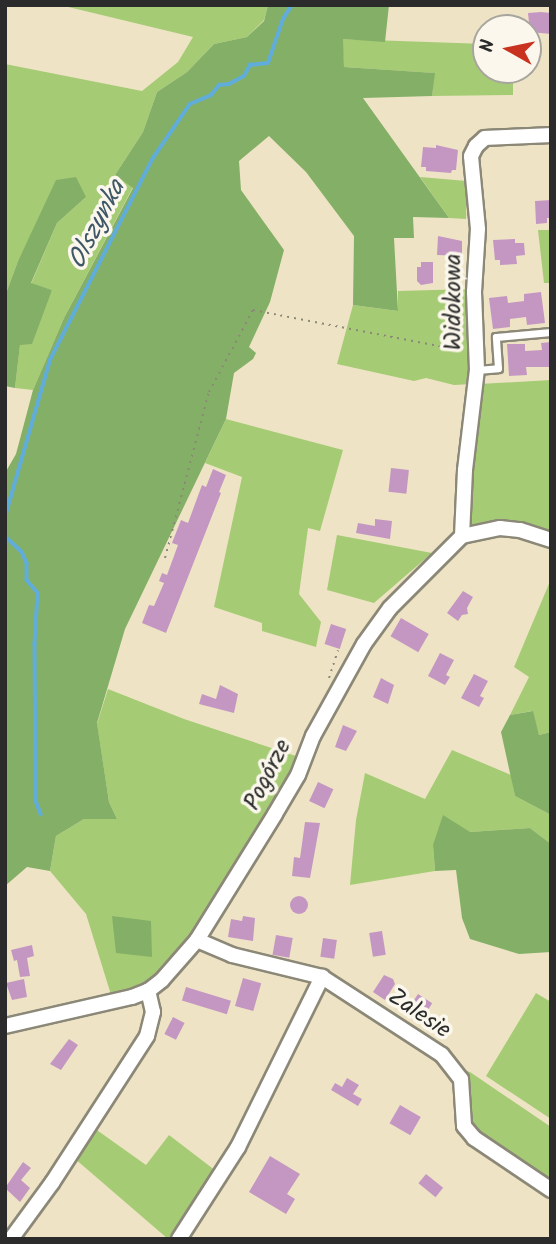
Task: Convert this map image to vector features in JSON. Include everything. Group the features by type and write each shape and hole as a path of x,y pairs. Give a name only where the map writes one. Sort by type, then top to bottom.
{"street":[{"name":"Widokowa","path":"463,536 465,470 477,370 474,292 478,229 471,156 485,138 551,135"},
{"path":"463,536 500,528 520,530 551,540"},
{"name":"Pogórze","path":"148,991 197,940 298,775 313,736 364,644 409,587 463,536"},
{"name":"Zalesie","path":"197,940 232,955 322,977 442,1055 461,1079 464,1126 474,1138 551,1190"},
{"path":"179,1239 238,1147 322,977"},
{"path":"5,1026 148,991 153,1012 147,1036 52,1183 11,1239"}],"lane":[{"path":"477,370 498,368 496,337 551,332"}],"path":[{"path":"165,558 209,392 253,310 477,354"},
{"path":"326,689 338,650"}],"green space":[{"path":"60,5 268,5 264,20 247,37 214,44 187,72 157,92 143,132 115,175 133,187 64,318 33,390 15,388 20,344 52,290 31,284 57,223 86,197 38,221 18,261 5,296 5,64 142,91 178,62 193,37"},
{"path":"268,5 389,5 385,42 343,39 344,67 435,73 432,96 363,98 449,218 413,217 414,238 394,238 398,311 353,305 354,236 306,172 269,136 239,161 241,190 284,250 270,302 249,347 256,353 253,359 234,373 226,419 125,629 97,723 109,802 117,819 84,819 56,836 50,871 27,867 5,886 5,473 16,454 33,390 64,318 133,188 115,175 143,132 157,92 187,72 214,44 247,37 264,21"},
{"path":"342,39 472,44 472,84 513,84 513,95 432,96 434,73 344,67"},
{"path":"76,177 86,197 57,223 31,283 52,290 32,344 20,345 15,388 5,386 5,296 18,261 56,180"},
{"path":"420,177 467,181 466,219 449,218"},
{"path":"538,230 551,230 551,283 544,283"},
{"path":"470,289 473,384 454,385 426,378 414,381 337,364 353,305 398,311 398,291"},
{"path":"551,380 551,534 526,525 470,530 468,508 479,384"},
{"path":"226,419 343,450 320,531 308,528 299,594 321,622 316,647 262,631 262,623 214,607 242,477 205,463"},
{"path":"337,535 432,553 374,603 327,590"},
{"path":"551,579 551,732 539,735 532,711 510,715 529,677 514,667"},
{"path":"108,689 184,719 299,757 294,773 200,929 150,984 112,998 86,914 50,871 56,836 84,819 117,819 109,802 97,724"},
{"path":"533,711 539,735 551,732 551,815 515,796 501,732 510,715"},
{"path":"452,750 511,775 515,796 551,815 551,844 530,828 470,832 433,845 435,871 350,885 356,820 365,773 425,799"},
{"path":"443,815 470,832 530,828 551,844 551,952 519,954 470,939 462,918 456,870 435,871 433,845"},
{"path":"112,916 151,921 152,957 116,953"},
{"path":"536,993 551,1002 551,1119 486,1076"},
{"path":"459,1069 470,1072 551,1127 551,1187 466,1125"},
{"path":"94,1128 146,1165 169,1135 216,1171 174,1239 168,1239 74,1158"}],"building":[{"path":"528,13 551,13 551,34 542,33 542,14"},
{"path":"436,145 458,150 456,170 451,173 426,171 426,167 421,167 423,147 436,148"},
{"path":"551,200 551,218 547,218 547,223 536,224 535,201"},
{"path":"438,236 462,241 462,256 437,255"},
{"path":"515,239 515,243 524,243 525,255 516,256 517,264 500,265 500,260 495,260 493,240"},
{"path":"421,262 433,262 433,283 421,285 417,281 417,267 421,267"},
{"path":"541,292 545,323 527,325 526,317 510,319 510,327 493,329 489,298 507,296 508,303 524,301 524,294"},
{"path":"551,342 551,367 526,367 527,375 509,376 507,344 525,344 525,351 542,350 541,343"},
{"path":"391,468 409,470 406,494 388,492"},
{"path":"213,469 226,475 219,492 221,493 166,633 142,623 149,605 154,606 164,583 159,581 162,573 167,575 178,545 172,543 181,520 188,523 202,485 206,487"},
{"path":"375,519 392,521 390,539 356,533 358,523 375,526"},
{"path":"463,591 473,597 467,608 468,614 462,615 458,621 447,613"},
{"path":"401,618 429,634 418,652 390,636"},
{"path":"331,624 346,629 340,649 325,644"},
{"path":"440,653 454,660 446,675 450,677 445,685 428,676"},
{"path":"474,674 488,681 480,696 484,698 479,707 461,698"},
{"path":"381,678 394,685 388,704 373,697"},
{"path":"220,685 238,694 234,713 199,704 202,694 216,699"},
{"path":"343,725 357,731 346,751 335,747"},
{"path":"318,782 333,789 325,808 309,801"},
{"path":"305,822 320,823 310,878 292,876 294,857 300,858"},
{"path":"299,896 307,901 308,905 303,913 299,914 291,909 290,905 295,897"},
{"path":"243,916 255,918 253,941 228,937 231,919 242,921"},
{"path":"382,931 386,955 373,957 369,933"},
{"path":"276,935 293,938 289,958 273,955"},
{"path":"323,938 337,940 334,959 320,957"},
{"path":"32,945 34,956 27,958 30,976 20,977 17,960 14,961 11,950"},
{"path":"384,975 393,979 395,984 385,1000 373,992"},
{"path":"243,978 261,983 253,1011 235,1006"},
{"path":"24,979 27,997 12,1000 6,983"},
{"path":"186,987 231,1001 227,1014 182,1000"},
{"path":"418,994 432,1003 423,1018 409,1008"},
{"path":"173,1017 185,1023 176,1040 164,1034"},
{"path":"69,1039 78,1045 61,1070 50,1064"},
{"path":"347,1078 359,1085 353,1094 362,1099 358,1106 331,1090 335,1083 342,1087"},
{"path":"400,1105 421,1117 410,1135 390,1123"},
{"path":"270,1156 300,1174 287,1194 295,1199 286,1214 249,1192"},
{"path":"23,1162 31,1168 21,1180 30,1188 20,1202 5,1188"},
{"path":"426,1174 443,1188 436,1197 418,1183"}],"waterway":[{"name":"Olszynka","path":"5,517 50,360 153,158 190,104 211,95 219,85 229,84 244,76 250,65 268,63 283,19 292,5"},
{"name":"Olszynka","path":"5,536 22,552 27,563 27,580 38,593 35,644 36,801 41,814"}]}
